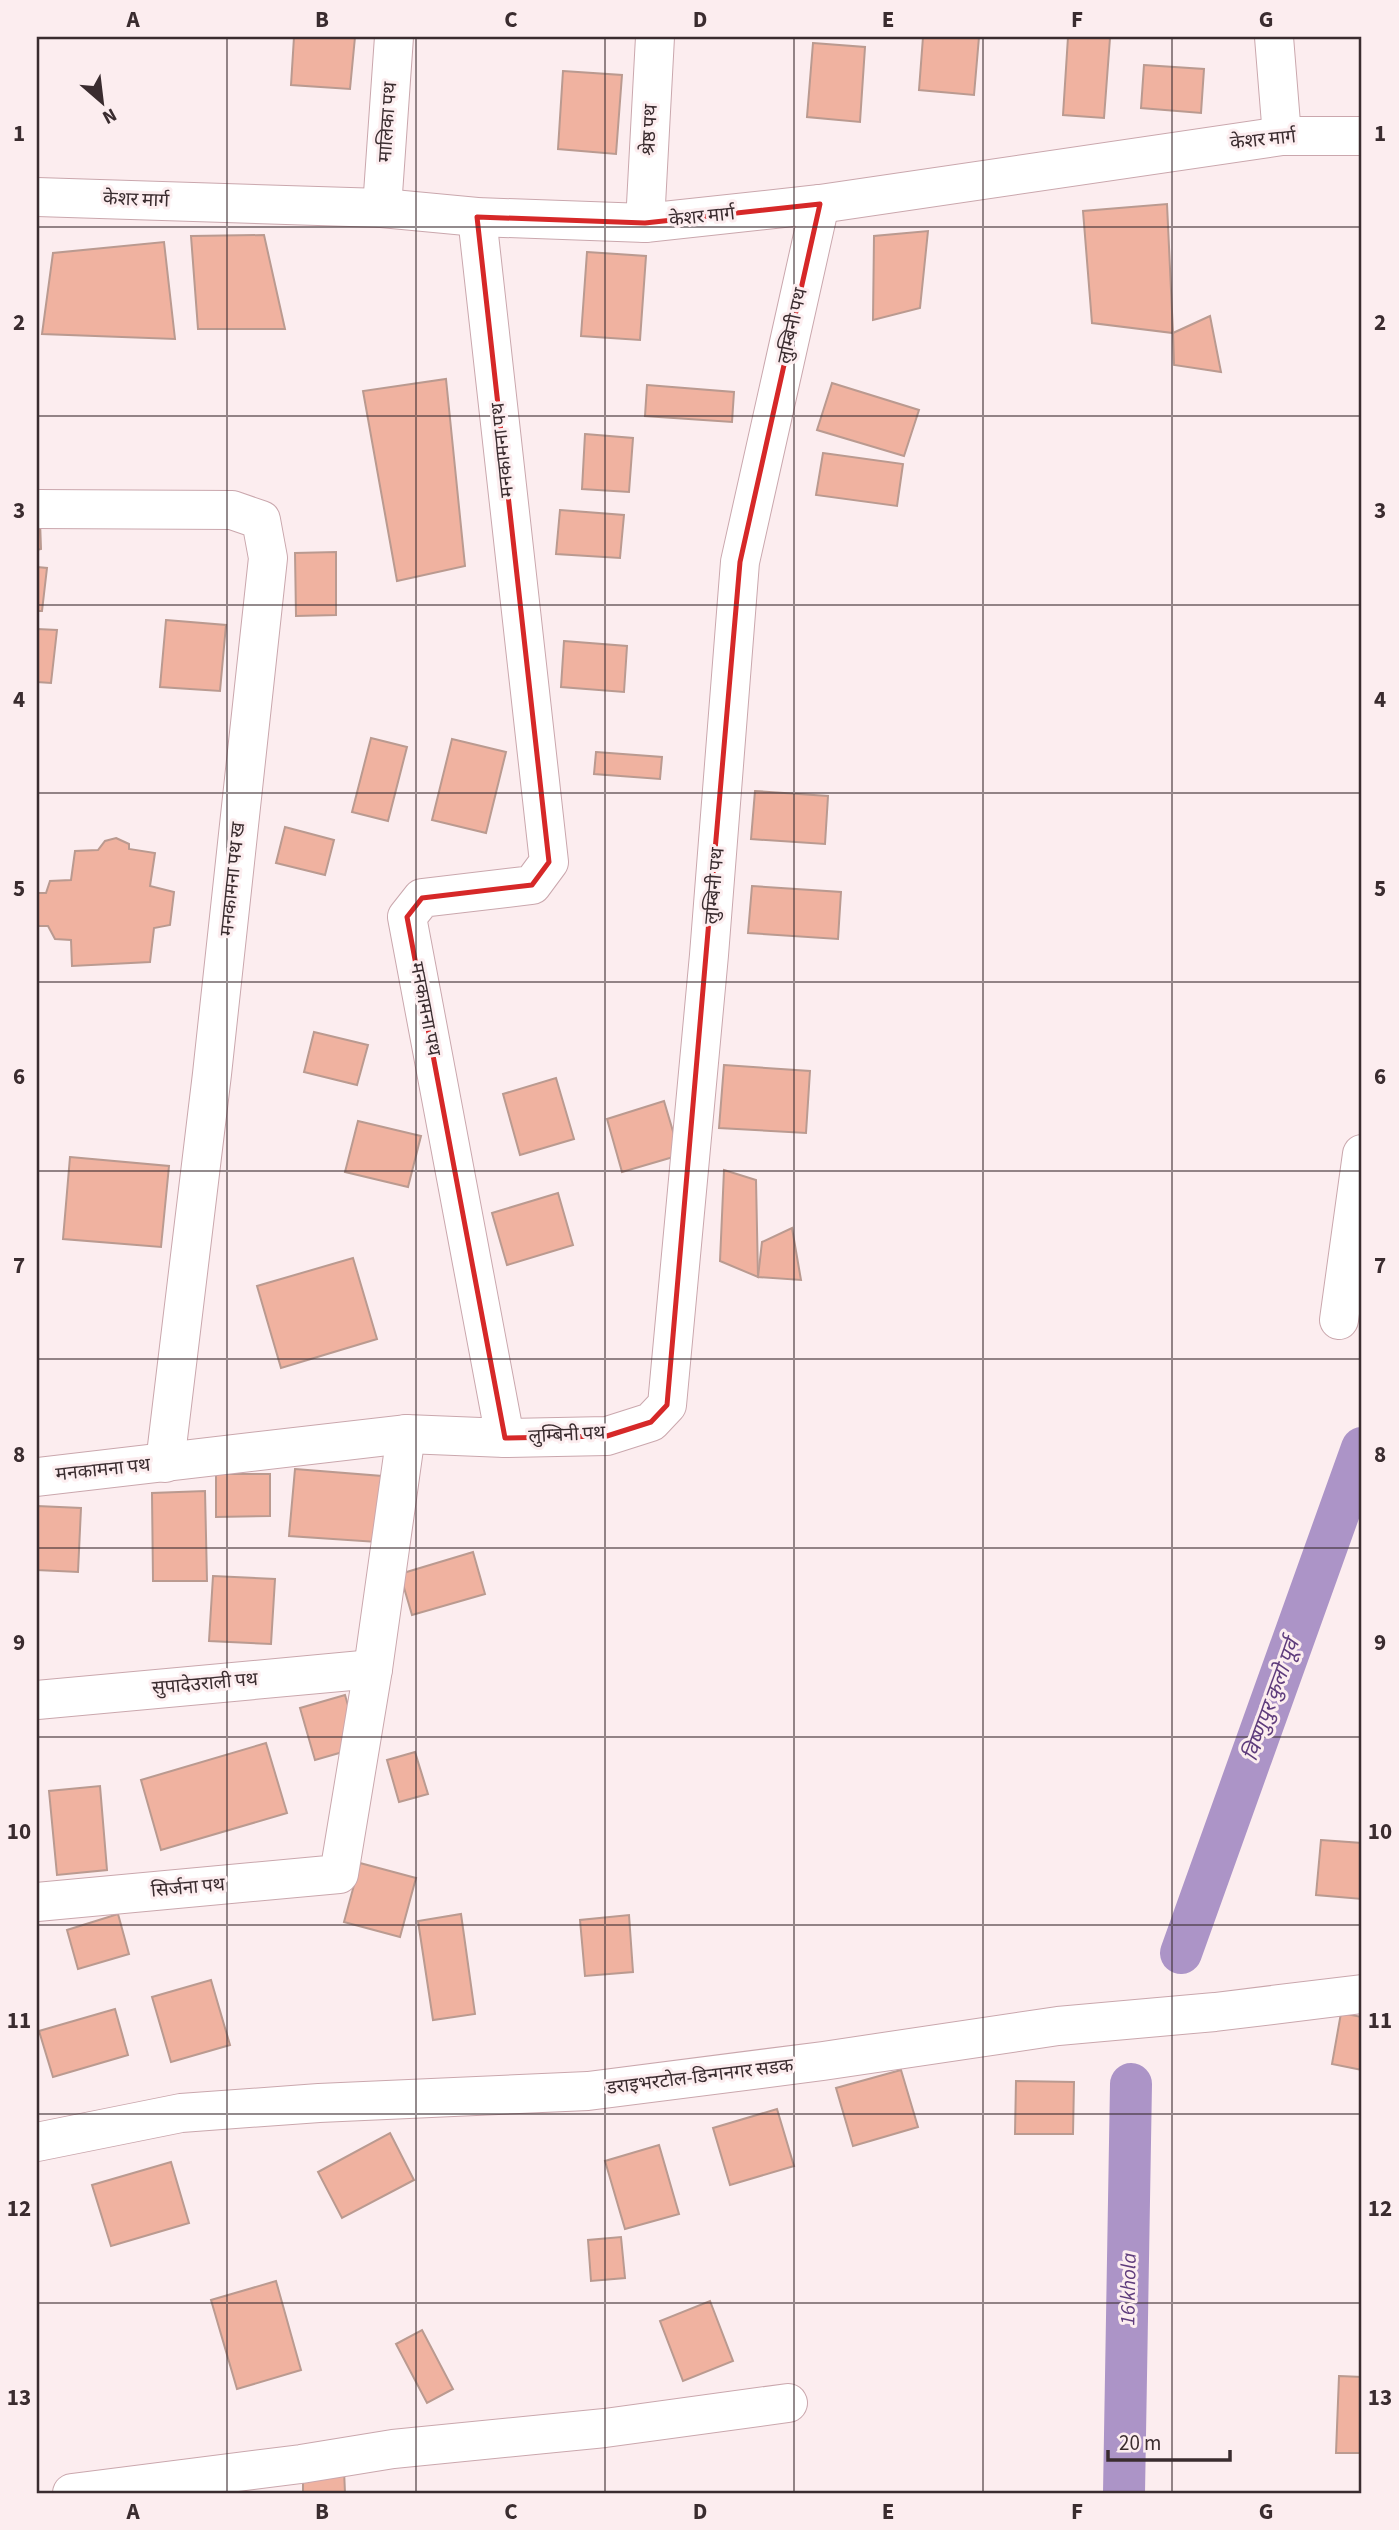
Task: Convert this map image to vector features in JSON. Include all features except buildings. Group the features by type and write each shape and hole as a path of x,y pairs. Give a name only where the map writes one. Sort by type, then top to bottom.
{"street":[{"name":"मालिका पथ","path":"382,208 394,37"},
{"name":"श्रेष्ठ पथ","path":"645,223 655,37"},
{"path":"1274,37 1282,136"},
{"name":"केशर मार्ग","path":"37,197 382,208 477,217 645,223 820,204 1282,136 1362,136"},
{"name":"लुम्बिनी पथ","path":"505,1438 607,1436 651,1422 667,1405 709,955 740,562 820,204"},
{"name":"मनकामना पथ","path":"37,1477 406,1434 505,1438 407,916 422,898 532,885 549,862 477,217"},
{"name":"मनकामना पथ ख","path":"37,509 232,510 261,520 268,558 213,1061 164,1463"},
{"path":"1339,1320 1362,1154"},
{"path":"373,1669 406,1434"},
{"name":"सुपादेउराली पथ","path":"37,1699 373,1669"},
{"name":"सिर्जना पथ","path":"37,1902 339,1874 373,1669"},
{"name":"डराइभरटोल-डिन्गनगर सडक","path":"37,2142 181,2113 319,2102 588,2091 824,2061 1058,2026 1215,2012 1362,1994"},
{"path":"72,2493 301,2464 393,2449 604,2428 788,2403"}],"highlighted area":[{"path":"820,204 740,562 667,1405 651,1422 607,1436 505,1438 407,917 422,898 532,885 549,862 477,217 645,223"}],"waterway":[{"name":"विष्णुपुर कुलो पूर्व","path":"1181,1953 1362,1448"},
{"name":"16 khola","path":"1124,2493 1131,2084"}]}
